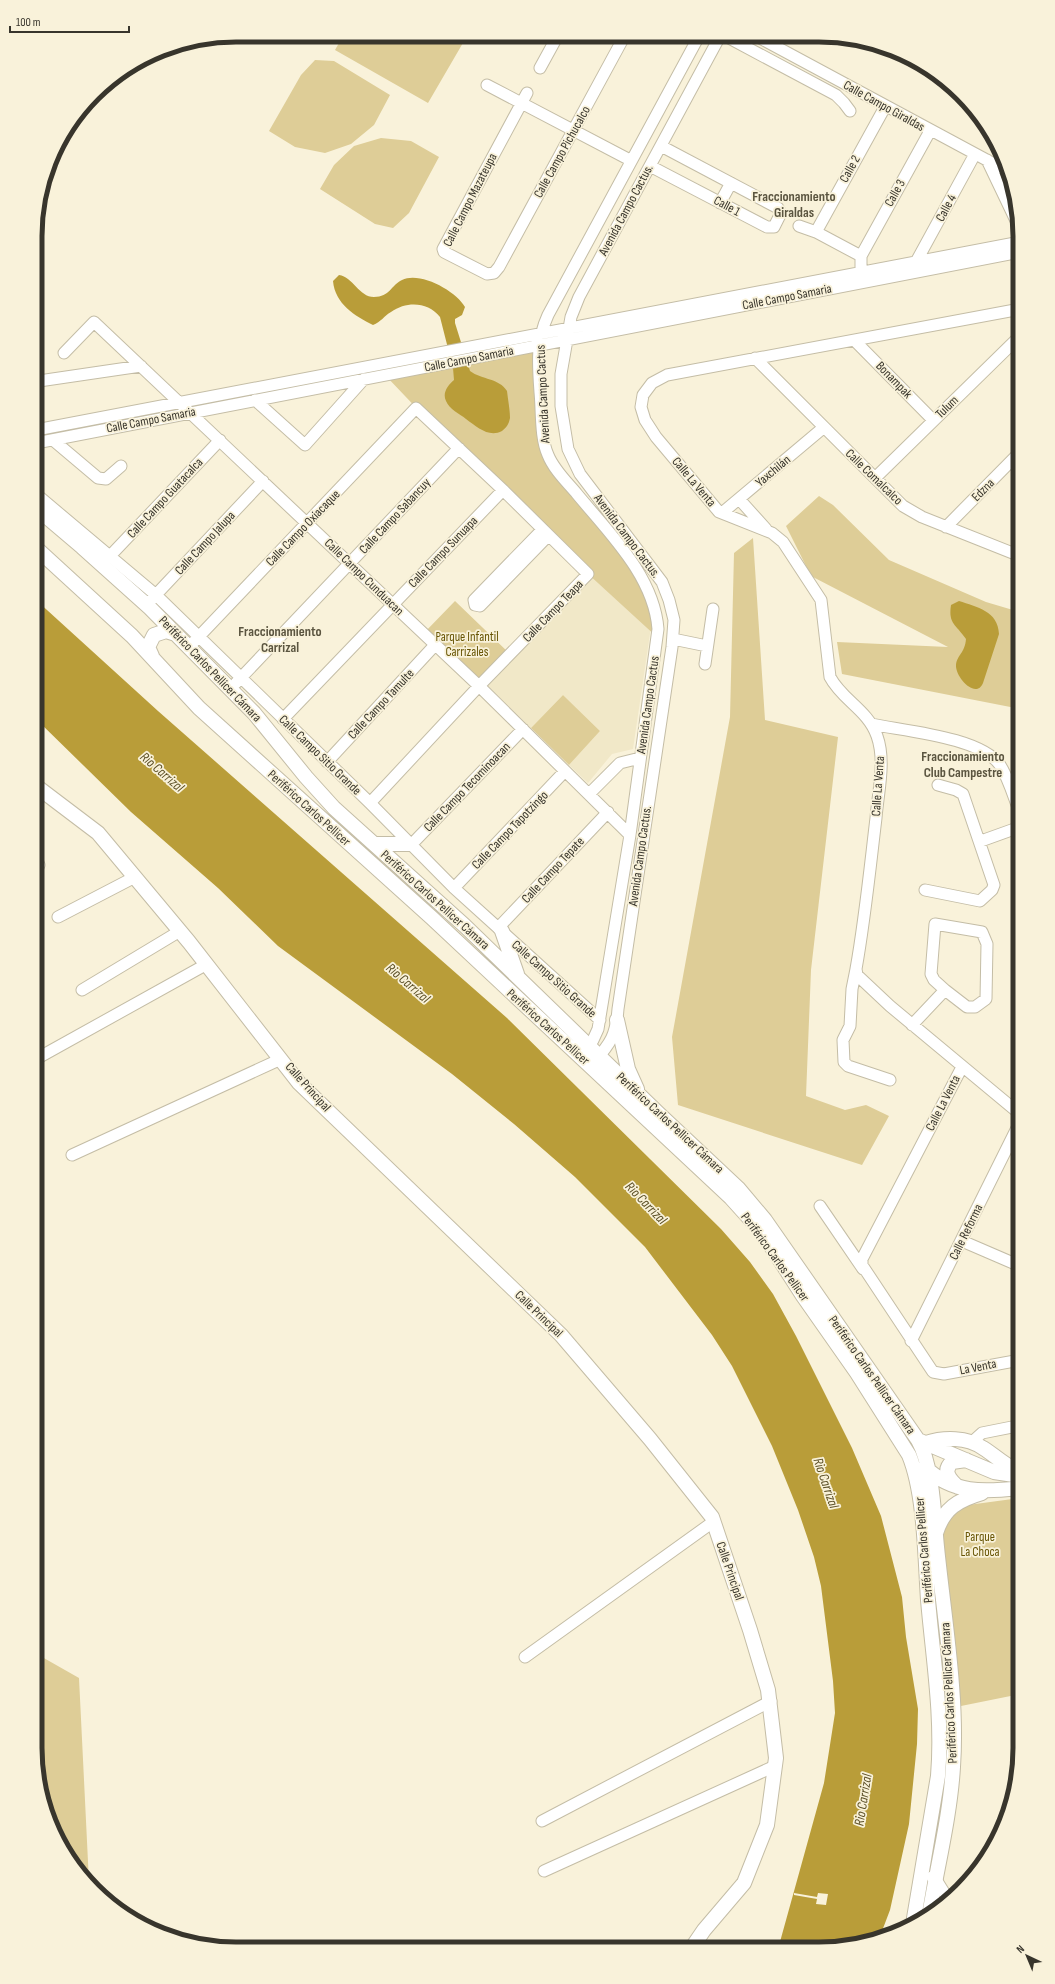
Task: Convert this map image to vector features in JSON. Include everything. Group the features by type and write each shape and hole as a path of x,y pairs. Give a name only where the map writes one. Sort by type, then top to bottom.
{"main road":[{"name":"Periférico Carlos Pellicer Cámara","path":"42,513 151,603 176,634 231,688 334,808 465,926 518,978 584,1050"},
{"name":"Periférico Carlos Pellicer","path":"42,554 132,636 199,708 432,918 595,1060 731,1198 759,1229 857,1373 897,1436 924,1454 923,1534 940,1736 938,1776 914,1917"},
{"path":"132,636 141,638 144,637 152,628 153,618 151,603"},
{"path":"152,656 148,647 154,635 166,631 176,634"},
{"name":"Calle Principal","path":"42,794 98,833 207,964 282,1059 299,1083 561,1335 650,1439 712,1517 750,1630 771,1701 776,1758 767,1825 744,1883 704,1930 696,1942"},
{"path":"374,844 411,845"},
{"path":"500,930 518,978"},
{"path":"617,1020 628,1069 642,1098"},
{"name":"Periférico Carlos Pellicer Cámara","path":"595,1060 642,1098 723,1173 752,1204 924,1454 936,1534 949,1662 954,1747 951,1786 931,1906"},
{"path":"924,1454 941,1439 972,1442 1013,1468"},
{"path":"924,1454 966,1460 994,1472 1013,1475"},
{"path":"924,1454 948,1484 958,1488 990,1491"},
{"path":"958,1488 948,1475 948,1467 952,1462 966,1460"},
{"path":"936,1534 940,1521 950,1508 971,1496 990,1491 1013,1489"}],"street":[{"path":"540,68 554,42"},
{"name":"Calle Campo Pichucalco","path":"499,267 621,42"},
{"name":"Avenida Campo Cactus","path":"584,1050 598,1033 630,835 658,638 656,611 649,590 636,568 554,467 548,455 542,417 538,345 548,315 630,160 696,42"},
{"name":"Avenida Campo Cactus.","path":"595,1060 614,1037 673,639 674,620 669,600 662,582 580,474 571,457 562,420 560,390 568,334 579,297 717,42"},
{"name":"Calle Campo Giraldas","path":"737,42 836,95 850,111"},
{"name":"Calle Campo Giraldas","path":"767,42 930,131 1000,167"},
{"path":"487,84 524,98 574,130 630,160"},
{"name":"Calle Campo Mazateupa","path":"499,267 494,273 487,274 444,252 443,249 524,98"},
{"name":"Calle 2","path":"816,232 885,106"},
{"name":"Calle 3","path":"861,256 930,131"},
{"name":"Calle 1","path":"650,166 767,228 774,227 781,216 778,208 661,146"},
{"name":"Calle 4","path":"916,262 975,154"},
{"path":"988,160 1011,212"},
{"path":"720,203 731,183"},
{"path":"799,226 816,232 861,256 861,278"},
{"name":"Calle Campo Samaria","path":"861,278 916,262 1013,243"},
{"name":"Calle Campo Samaria","path":"42,442 538,345 568,334 861,278 1013,253"},
{"name":"Calle La Venta","path":"890,1080 848,1066 844,1062 843,1040 850,1026 852,989 868,887 880,775 880,747 871,724 859,708 836,687 830,676 819,596 783,542 776,535 768,531 722,513 652,433 642,413 641,402 648,387 665,376 1013,310"},
{"name":"Calle Campo Cunduacan","path":"64,353 94,322 523,728 630,835"},
{"name":"Calle Campo Samaria","path":"42,429 541,334 568,334"},
{"name":"Bonampak","path":"854,340 933,420"},
{"name":"Tulum","path":"875,478 1013,343"},
{"name":"Calle Comalcalco","path":"755,358 823,428 903,506 922,517 1013,553"},
{"path":"42,382 141,366"},
{"path":"255,400 304,445 364,379"},
{"name":"Calle Campo Teapa","path":"370,803 479,686 588,574 503,490 416,408"},
{"name":"Calle Campo Oxiacaque","path":"189,647 308,524 416,408"},
{"name":"Yaxchilán","path":"722,513 823,428"},
{"path":"53,440 98,478 106,479 121,466"},
{"name":"Calle Campo Guatacalca","path":"110,556 220,440"},
{"name":"Calle Campo Sabancuy","path":"231,688 459,448"},
{"name":"Edzna","path":"946,527 1013,459"},
{"name":"Calle Campo Jalupa","path":"151,603 263,481"},
{"name":"Calle Campo Sunuapa","path":"283,719 503,490"},
{"name":"Calle Campo Sitio Grande","path":"42,499 110,556 151,603 199,637 370,803 454,888 600,1020"},
{"path":"739,499 768,531"},
{"path":"545,533 480,606 475,606 474,600 545,533"},
{"path":"706,664 707,646 713,609"},
{"path":"673,639 707,646"},
{"name":"Calle Campo Tamulte","path":"327,762 435,645"},
{"path":"871,724 953,740 982,750 1000,766 1013,797"},
{"name":"Calle Campo Tecominoacan","path":"411,845 523,728"},
{"path":"589,794 620,763 640,758"},
{"name":"Calle Campo Tapotzingo","path":"454,888 565,771"},
{"path":"925,890 977,901 983,900 992,890 994,884 981,841 962,794 956,790 938,785"},
{"name":"Calle Campo Tepate","path":"500,930 608,812"},
{"path":"981,841 1013,830"},
{"path":"58,917 135,877"},
{"path":"935,924 982,932 987,944 986,999 975,1007 967,1007 945,990 934,980 931,974 935,924"},
{"path":"82,990 180,931"},
{"path":"42,1056 207,964"},
{"name":"Calle La Venta","path":"856,969 859,977 912,1025 962,1067 862,1259 864,1270"},
{"path":"912,1025 945,990"},
{"path":"72,1155 282,1059"},
{"path":"962,1067 1013,1108"},
{"name":"Calle Reforma","path":"911,1341 1013,1136"},
{"path":"820,1206 911,1341"},
{"path":"962,1241 1013,1263"},
{"name":"La Venta","path":"911,1341 932,1371 936,1374 1013,1361"},
{"path":"972,1442 982,1433 1013,1427"},
{"path":"525,1658 713,1522"},
{"path":"542,1821 771,1701"},
{"path":"544,1871 775,1766"},
{"path":"921,1875 936,1878 946,1895"}],"shaded area":[{"path":"593,575 651,627 633,749 612,754 588,783 569,765 600,731 563,695 531,728 487,685"}],"green space":[{"path":"340,42 464,42 428,103 335,50"},
{"path":"315,60 334,61 390,95 374,125 351,144 325,153 295,147 269,131 301,75"},
{"path":"381,138 411,141 439,157 409,213 393,228 375,224 320,189 334,165 354,146"},
{"path":"538,345 545,446 642,576 658,638 553,542 451,443 385,375"},
{"path":"819,496 833,505 889,560 986,602 1013,610 1013,708 842,674 837,642 948,647 811,576 786,526"},
{"path":"753,538 765,720 838,737 811,970 806,1096 845,1110 866,1105 889,1116 862,1165 678,1105 672,1037 730,717 734,553"},
{"name":"Parque Infantil Carrizales","path":"455,601 510,654 479,686 423,634"},
{"path":"563,695 600,731 569,765 531,728"},
{"name":"Parque La Choca","path":"1013,1499 1013,1695 956,1707 941,1535 948,1518 968,1505"},
{"path":"42,1657 79,1678 89,1874 75,1856 62,1834 52,1810 46,1786 42,1761"}],"water":[{"path":"339,275 348,279 364,294 374,297 384,295 398,282 410,278 427,280 446,289 454,295 465,307 462,315 455,319 455,323 470,371 495,381 507,391 510,418 505,429 497,433 483,431 447,404 445,392 454,380 453,368 440,317 435,312 430,308 423,306 404,306 397,308 373,325 359,318 342,303 333,281"},
{"path":"959,601 973,605 985,611 991,615 998,626 999,634 983,683 980,688 976,689 966,685 959,675 956,665 964,648 966,639 954,624 950,611 951,605"},
{"name":"Rio Carrizal","path":"42,605 158,711 507,1018 721,1229 750,1262 773,1294 796,1336 852,1448 881,1516 902,1597 906,1637 918,1709 917,1744 909,1824 890,1910 882,1932 832,1942 780,1942 824,1783 835,1713 833,1681 821,1586 814,1557 798,1510 772,1446 732,1366 712,1335 645,1247 575,1177 514,1124 452,1074 278,946 218,888 131,812 42,725"}],"pier":[{"path":"794,1893 817,1897 818,1893 828,1894 826,1905 816,1904 817,1899 794,1895"}],"district":[{"name":"Fraccionamiento Giraldas","path":"794,204"},
{"name":"Fraccionamiento Carrizal","path":"280,640"},
{"name":"Fraccionamiento Club Campestre","path":"963,764"}]}
